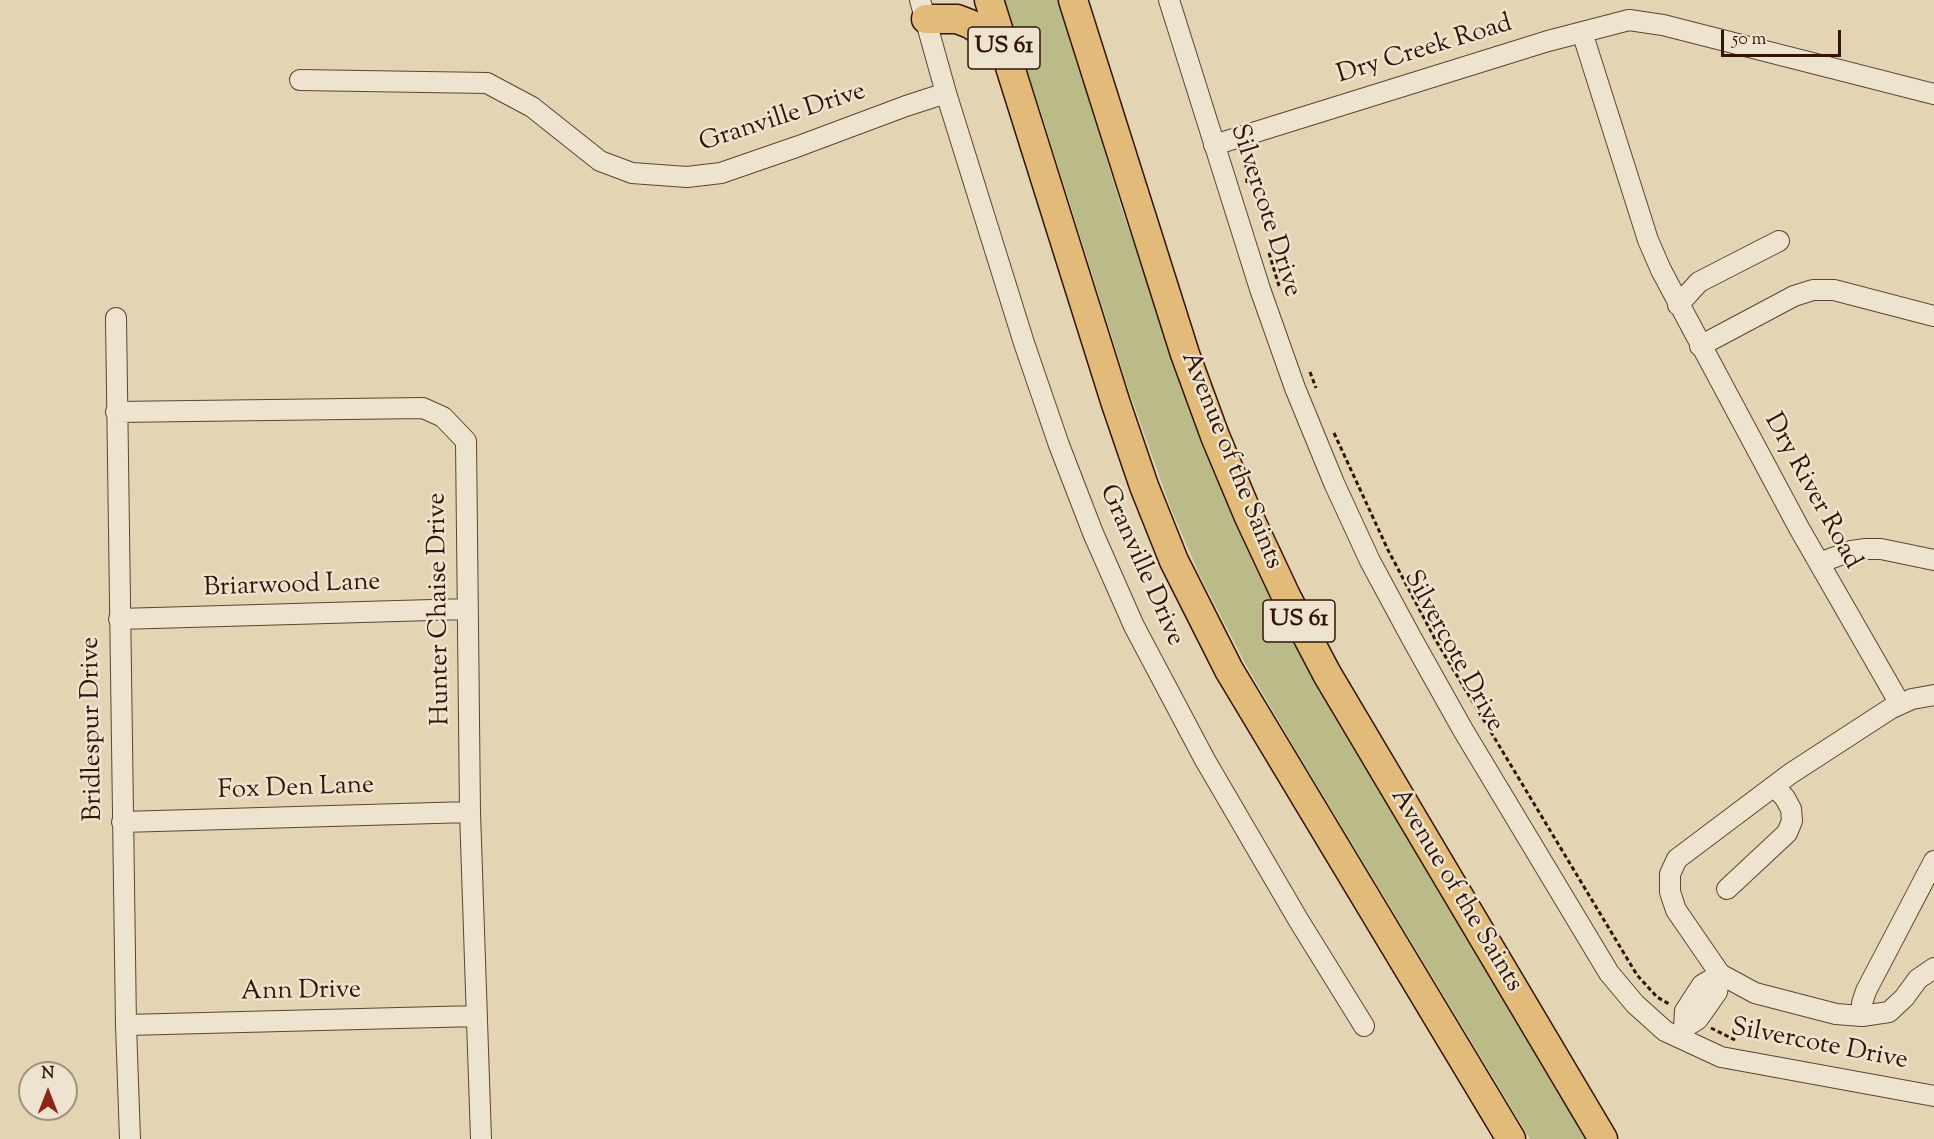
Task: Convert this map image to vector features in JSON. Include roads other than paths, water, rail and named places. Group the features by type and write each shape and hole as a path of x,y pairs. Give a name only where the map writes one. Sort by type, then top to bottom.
{"highway":[{"path":"923,10 957,0"},
{"name":"US 61","path":"989,0 1116,404 1144,486 1174,561 1229,670 1511,1139"},
{"name":"Avenue of the Saints","path":"1073,0 1185,354 1215,436 1249,518 1327,674 1604,1139"},
{"path":"1086,43 1090,0"},
{"path":"923,10 970,24 983,32 1007,58"}],"street":[{"name":"Silvercote Drive","path":"1168,0 1260,290 1295,388 1334,483 1370,561 1463,730 1610,973 1635,1004 1665,1031 1686,1024 1721,1057 1934,1096"},
{"name":"Granville Drive","path":"923,10 946,93 1024,344 1093,533 1134,626 1205,760 1299,921 1364,1026"},
{"name":"Dry Creek Road","path":"1214,145 1582,32 1629,20 1663,25 1934,94"},
{"name":"Dry River Road","path":"1582,32 1648,240 1678,305 1819,563 1900,704"},
{"name":"Granville Drive","path":"300,80 487,83 532,107 600,161 632,172 687,177 721,172 946,93"},
{"path":"1678,305 1699,282 1779,241"},
{"path":"1700,346 1794,296 1813,290 1833,290 1934,316"},
{"name":"Bridlespur Drive","path":"116,318 122,822 130,1139"},
{"name":"Hunter Chaise Drive","path":"116,412 423,408 443,417 466,441 470,812 481,1139"},
{"path":"1819,563 1851,551 1866,549 1881,549 1934,560"},
{"name":"Briarwood Lane","path":"119,619 467,609"},
{"path":"1934,695 1912,699 1890,709 1774,786 1677,859 1670,874 1670,892 1676,910 1720,974 1755,993 1836,1014 1862,1016 1889,1012 1904,998 1918,979 1934,968"},
{"path":"1727,889 1787,833 1792,822 1791,809 1774,786"},
{"name":"Fox Den Lane","path":"122,822 470,812"},
{"path":"1862,1016 1862,1003 1866,991 1934,861"},
{"path":"1686,1024 1717,992 1720,974"},
{"name":"Ann Drive","path":"126,1025 477,1016"}]}
